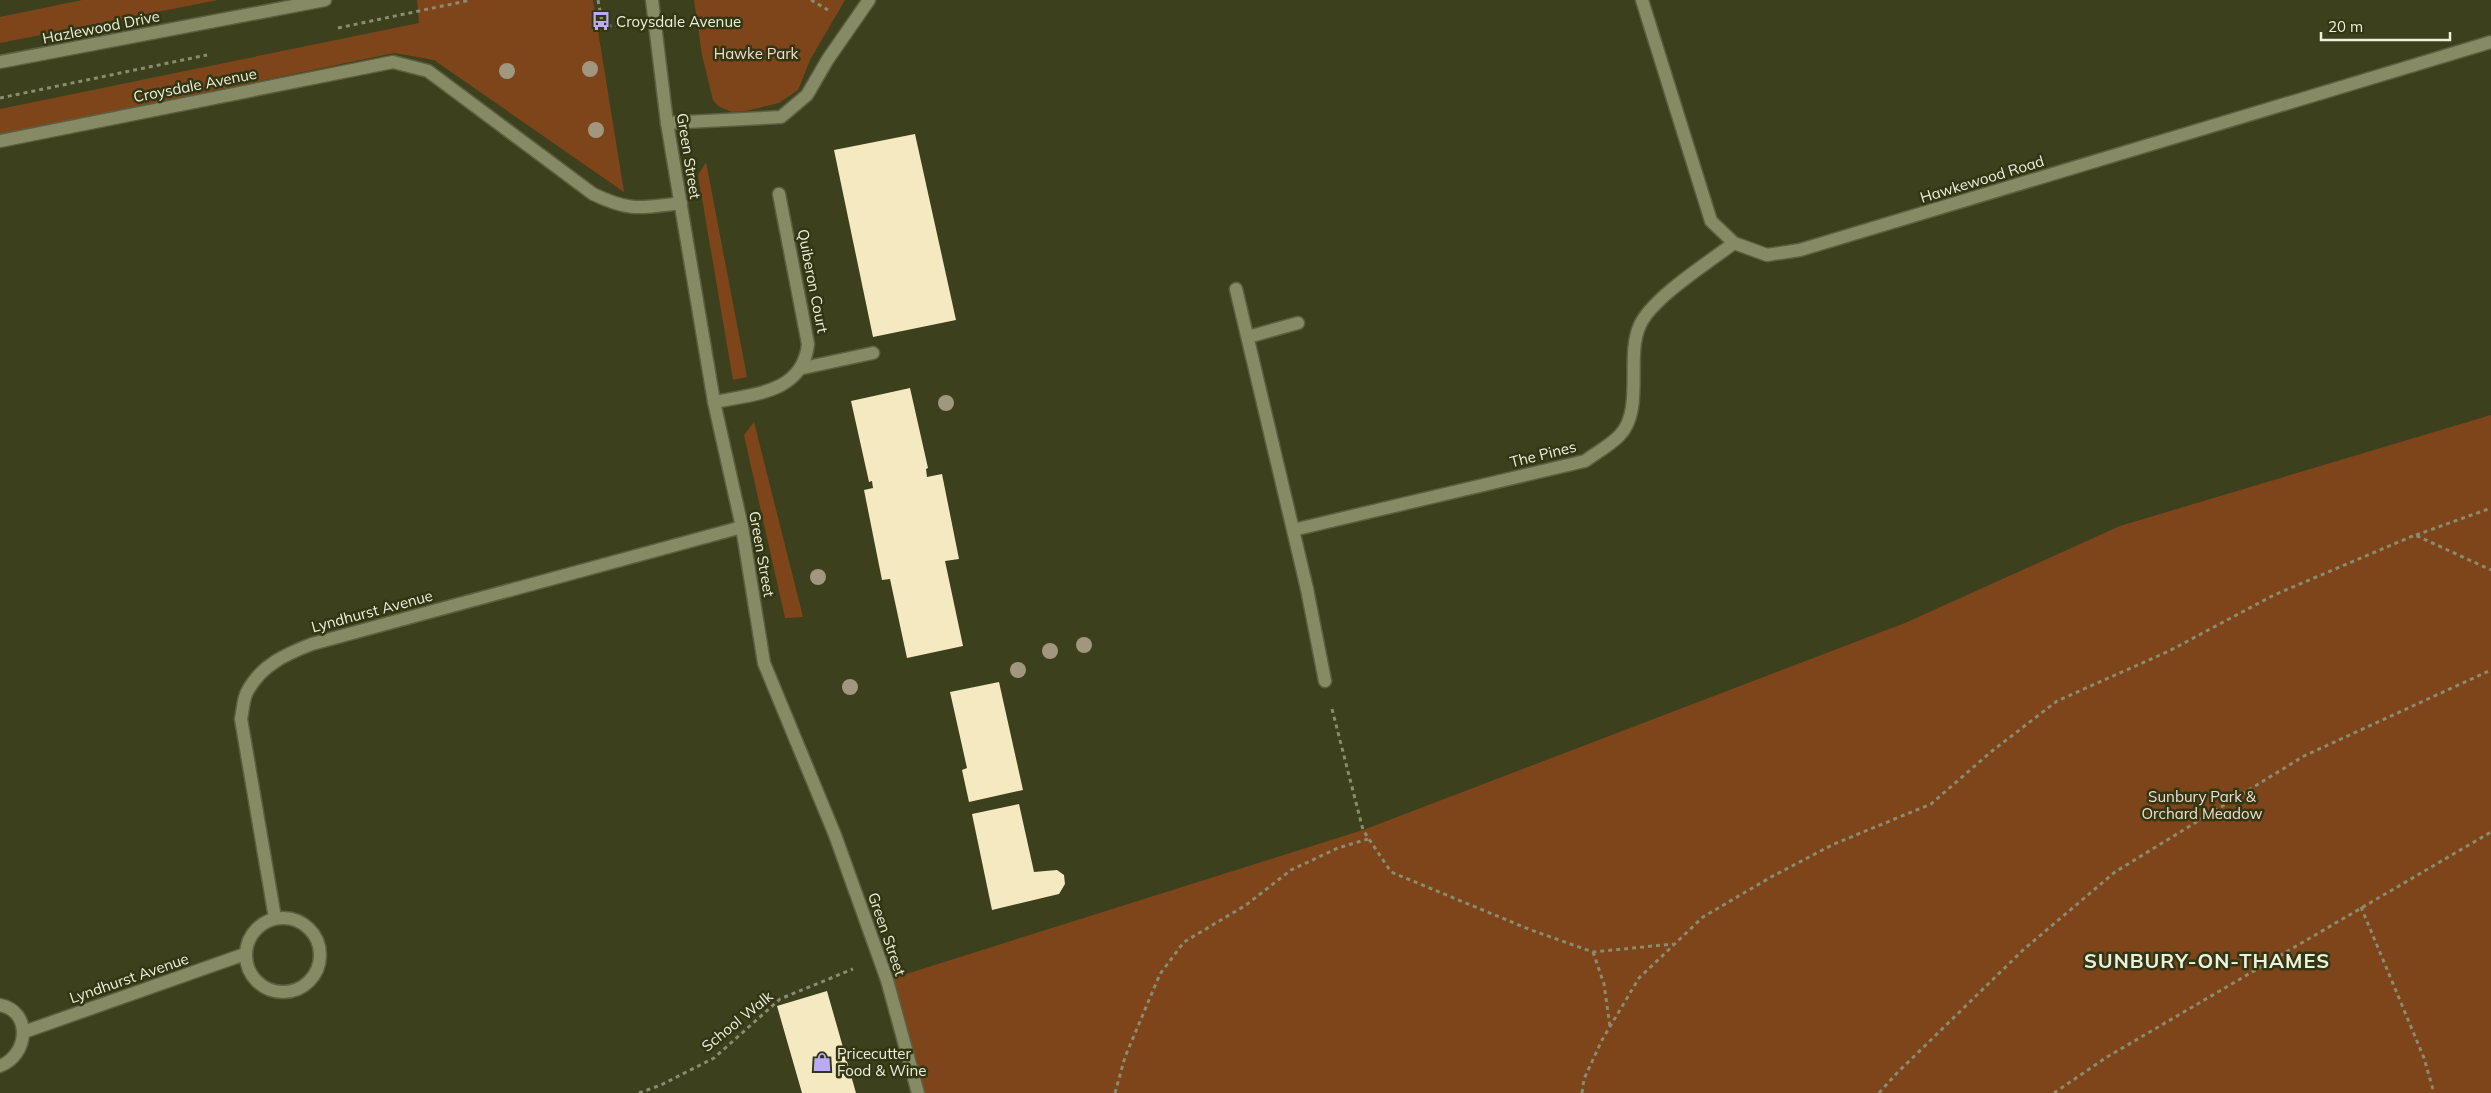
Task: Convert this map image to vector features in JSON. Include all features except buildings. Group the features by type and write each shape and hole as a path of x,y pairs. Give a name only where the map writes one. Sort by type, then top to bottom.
{"street":[{"name":"Hazlewood Drive","path":"0,62 325,0"},
{"name":"Green Street","path":"652,0 666,123 714,402 742,528 764,664 835,835 879,958 918,1093"},
{"path":"666,123 781,117 807,95 828,59 869,0"},
{"name":"Hawkewood Road","path":"1642,0 1710,221 1734,243 1768,255 1800,250 2491,42"},
{"name":"Croysdale Avenue","path":"0,141 393,62 428,71 593,194 616,205 634,209 681,203"},
{"name":"Quiberon Court","path":"780,194 808,344 803,368"},
{"name":"The Pines","path":"1293,530 1585,461 1620,436 1629,419 1633,396 1635,346 1640,326 1652,308 1734,243"},
{"path":"1236,289 1307,589 1325,681"},
{"path":"1248,337 1298,323"},
{"path":"714,402 764,392 782,385 803,368 873,353"},
{"name":"Lyndhurst Avenue","path":"275,918 241,719 246,692 264,669 283,655 312,644 742,528"},
{"path":"275,918 300,921 310,928 317,938 320,950 320,963 308,984 297,990 272,992 261,986 252,977 247,967 245,954 254,931 275,918"},
{"name":"Lyndhurst Avenue","path":"24,1032 245,954"},
{"path":"0,1005 17,1016 24,1032 21,1048 11,1062 0,1066"}],"path":[{"path":"598,0 603,27"},
{"path":"1582,1093 1584,1079 1610,1027 1639,978 1703,917 1771,877 1834,844 1931,804 1992,751 2057,701 2169,651 2274,595 2415,535 2491,508"},
{"path":"2415,535 2491,570"},
{"path":"1880,1093 1897,1073 2023,950 2115,872 2304,756 2491,670"},
{"path":"1325,681 1363,830 1391,872 1531,930 1594,952 1674,944"},
{"path":"2054,1093 2107,1057 2491,832"},
{"path":"1115,1093 1125,1058 1160,974 1184,942 1246,905 1291,870 1338,848 1368,839"},
{"path":"2361,907 2424,1058 2434,1093"},
{"path":"1594,952 1604,984 1610,1027"},
{"name":"School Walk","path":"639,1093 661,1085 714,1058 780,1000 879,958"}],"green space":[{"path":"82,0 218,0 0,43 0,17"},
{"path":"417,0 593,0 624,192 434,60 394,53 0,135 0,109 419,23"},
{"name":"Hawke Park","path":"694,0 845,0 810,60 798,90 779,103 746,111 732,112 718,106 713,100 702,55"},
{"path":"706,162 747,377 733,380 698,175"},
{"name":"Sunbury Park & Orchard Meadow","path":"2491,415 2491,1093 918,1093 887,980 1363,830 1905,623 2120,526"},
{"path":"754,422 803,617 785,618 744,435"}],"place":[{"name":"Croysdale Avenue","path":"601,21"},
{"name":"Pricecutter Food & Wine","path":"822,1062"}],"district":[{"name":"SUNBURY-ON-THAMES","path":"2207,960"}]}
